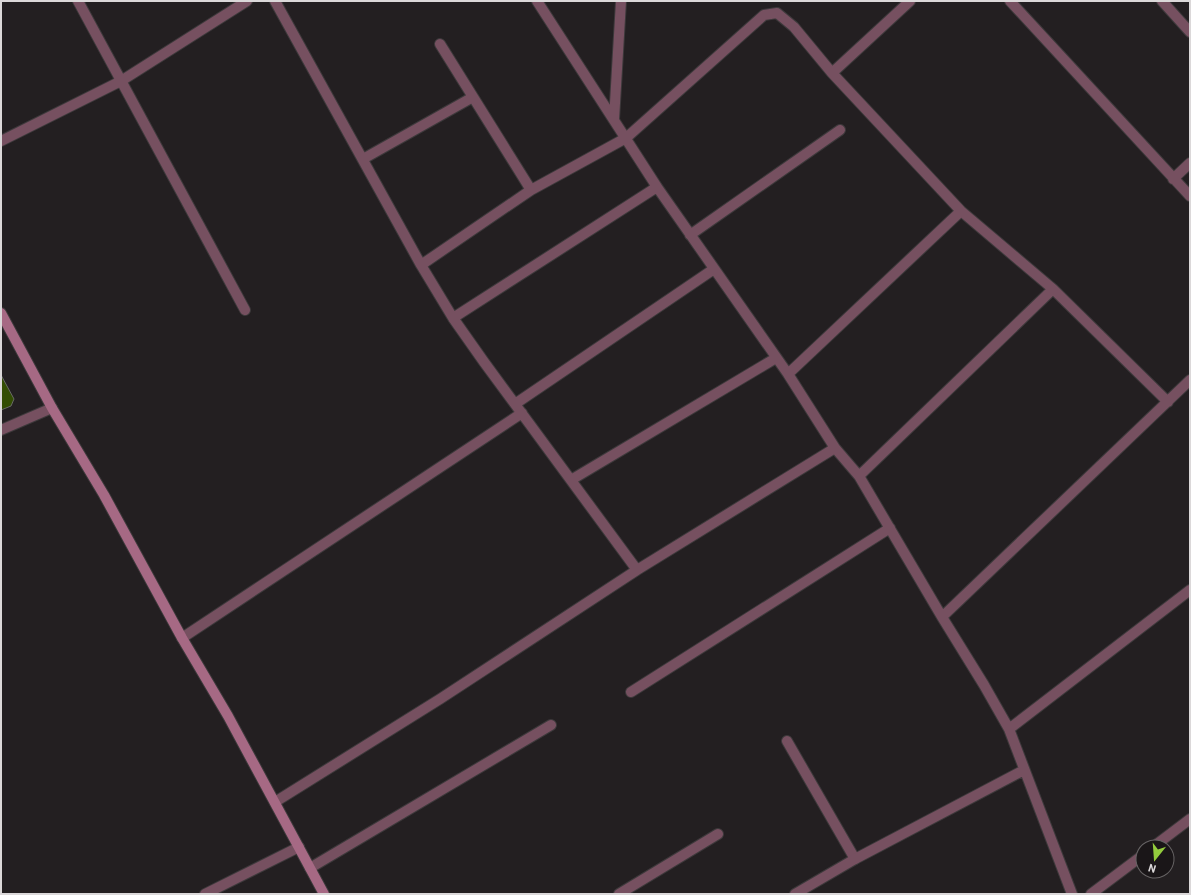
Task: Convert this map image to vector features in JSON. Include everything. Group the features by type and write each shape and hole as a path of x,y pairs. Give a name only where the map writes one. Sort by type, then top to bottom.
{"street":[{"path":"78,1 245,310"},
{"path":"1,141 121,81 247,1"},
{"path":"275,1 421,265 453,318 637,570"},
{"path":"537,1 657,187 788,374 835,448 859,476 984,685 1009,730 1072,894"},
{"path":"614,120 621,1"},
{"path":"832,73 910,1"},
{"path":"1010,1 1190,196"},
{"path":"1162,1 1190,32"},
{"path":"421,265 531,190 626,138 764,15 777,13 794,27 832,73 961,211 1053,289 1168,402"},
{"path":"440,44 531,190"},
{"path":"363,159 473,97"},
{"path":"690,235 840,130"},
{"path":"1173,179 1190,163"},
{"path":"453,318 657,187"},
{"path":"788,374 961,211"},
{"path":"515,404 714,269"},
{"path":"859,476 1053,289"},
{"path":"1,313 52,408 104,495 182,638 276,802 324,894"},
{"path":"571,480 776,358"},
{"path":"942,617 1190,380"},
{"path":"1,430 52,408"},
{"path":"182,638 522,413"},
{"path":"276,802 440,699 637,570 835,448"},
{"path":"631,692 890,528"},
{"path":"1009,730 1190,590"},
{"path":"310,868 551,725"},
{"path":"787,741 856,858"},
{"path":"795,894 856,858 1024,770"},
{"path":"1165,839 1190,820"},
{"path":"619,894 718,834"},
{"path":"205,894 299,847"},
{"path":"1091,894 1135,861"}],"building":[{"path":"1,375 14,399 11,406 1,410"}]}
